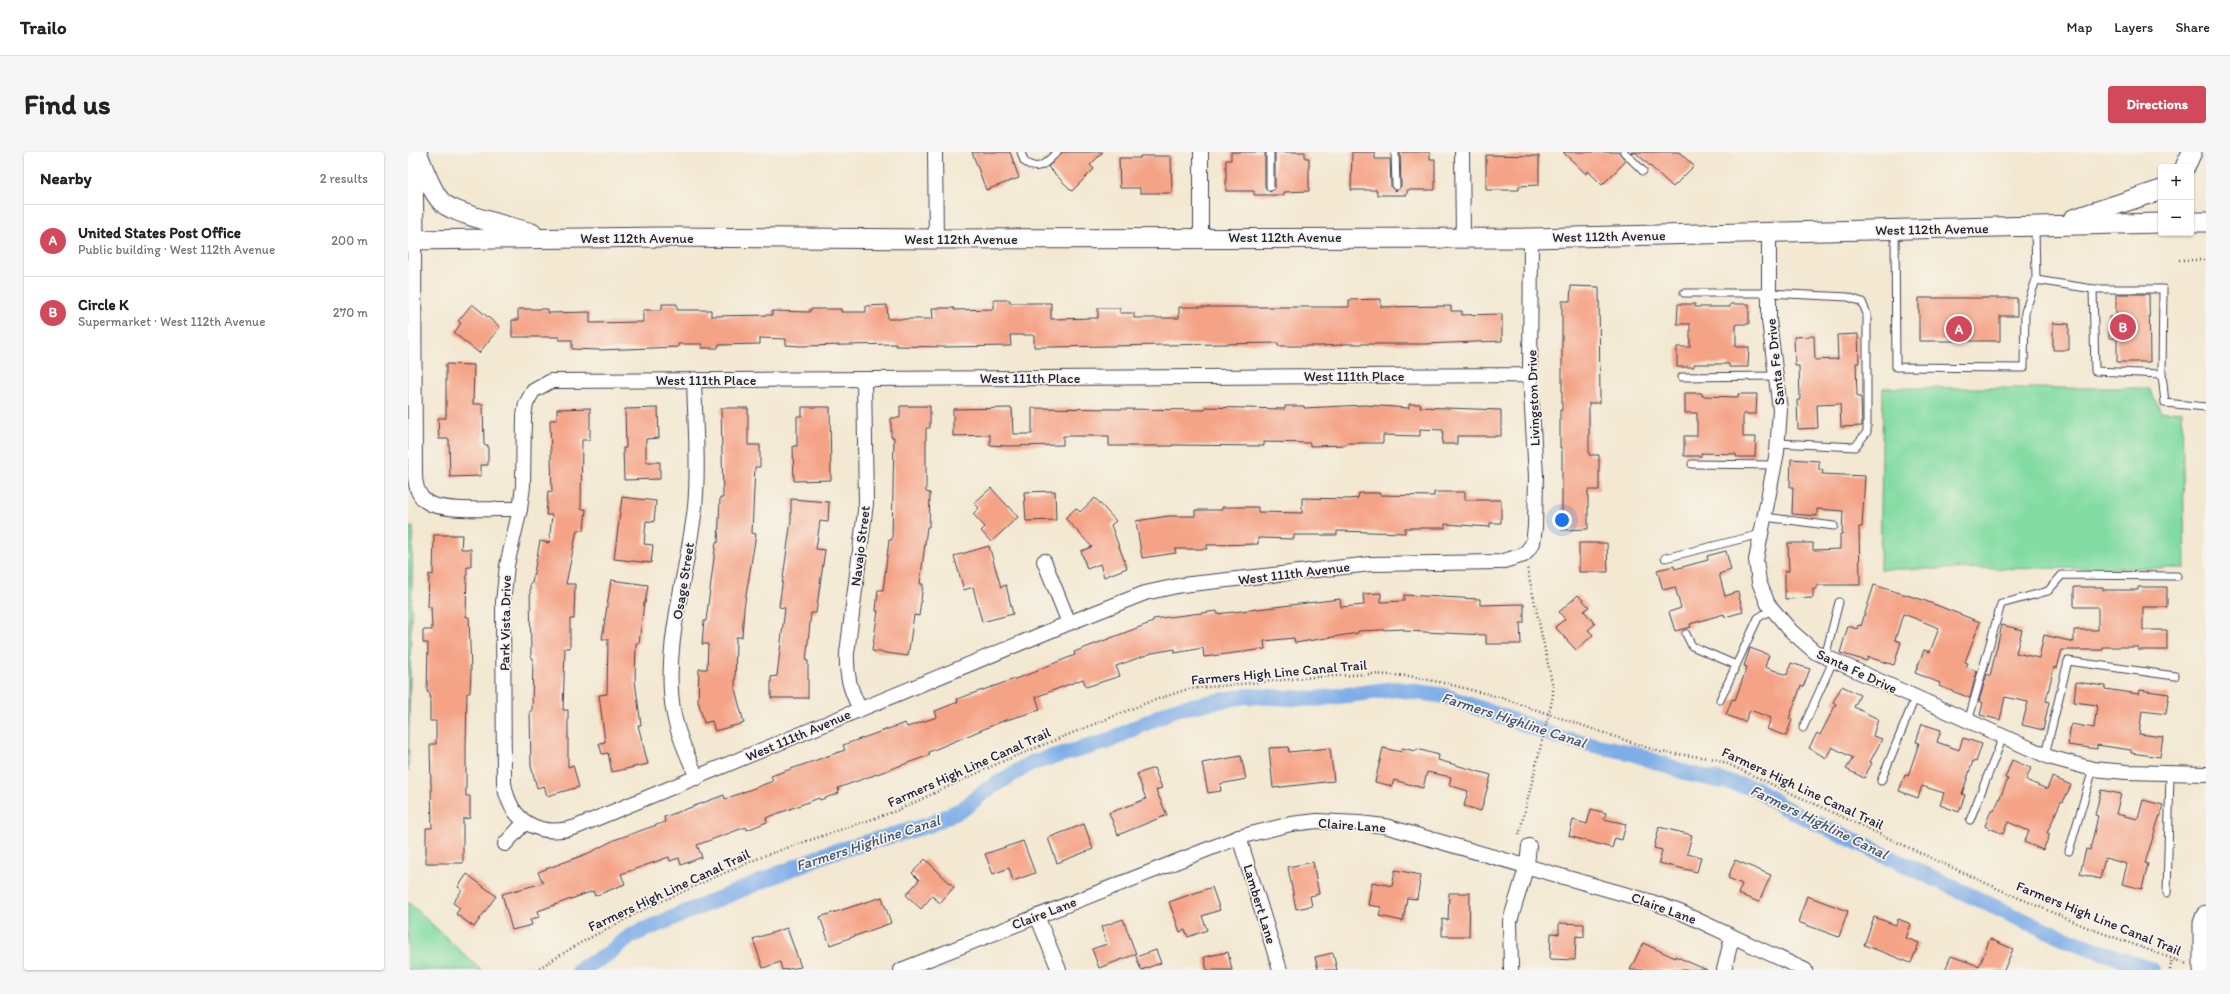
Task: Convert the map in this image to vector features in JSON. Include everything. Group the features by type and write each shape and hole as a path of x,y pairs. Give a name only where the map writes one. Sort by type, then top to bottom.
{"main road":[{"path":"408,157 411,152"},
{"path":"411,152 411,240"},
{"path":"417,152 436,196 444,204 457,211 551,239"},
{"path":"2186,164 2192,152"},
{"path":"2044,226 2158,191"},
{"path":"2194,222 2206,222"},
{"name":"West 112th Avenue","path":"411,240 1463,236 1531,238 2158,223"},
{"path":"2199,968 2203,923 2206,915"}],"street":[{"path":"935,152 936,239"},
{"path":"1201,152 1201,238"},
{"path":"1462,152 1463,236"},
{"name":"Santa Fe Drive","path":"1769,232 1769,320 1780,410 1775,465 1756,560 1759,582 1772,609 1790,631 1815,652 1968,722 2045,755 2093,769 2206,774"},
{"name":"Livingston Drive","path":"1524,555 1534,543 1535,536 1536,476 1530,375 1531,238"},
{"path":"411,240 415,477 417,490 426,501 440,508 520,509"},
{"name":"West 111th Place","path":"533,391 551,381 1530,375"},
{"name":"Osage Street","path":"694,379 695,506 672,649 671,685 674,715 697,778"},
{"name":"Navajo Street","path":"860,709 850,691 846,675 866,503 864,379"},
{"name":"Park Vista Drive","path":"525,822 511,806 504,783 504,602 507,565 520,509 523,486 524,416 526,404 533,391"},
{"name":"West 111th Avenue","path":"525,822 548,831 561,831 697,778 1068,623 1146,593 1182,585 1371,564 1500,562 1524,555"},
{"path":"1044,561 1068,623"},
{"name":"Claire Lane","path":"901,970 1239,837 1291,824 1317,821 1359,823 1413,833 1527,865 1659,905 1680,912 1805,970"},
{"path":"505,844 525,822"},
{"name":"Lambert Lane","path":"1239,837 1280,970"},
{"path":"1511,970 1510,921 1527,865 1529,846"},
{"path":"1037,916 1059,970"},
{"path":"1724,970 1732,937"}],"lane":[{"path":"1021,152 1024,161 1034,167 1042,166 1057,152"},
{"path":"1270,152 1270,187"},
{"path":"1395,152 1396,186"},
{"path":"1624,152 1643,171"},
{"path":"1895,230 1896,367 2024,368 2025,312 2036,280 2044,226"},
{"path":"2036,280 2093,289 2163,289 2162,374 2165,403 2206,407"},
{"path":"2093,289 2095,371 2162,374"},
{"path":"1684,293 1769,293 1848,297 1862,302 1867,314 1866,432 1855,447 1778,443"},
{"path":"1682,377 1776,376"},
{"path":"1692,464 1775,465"},
{"path":"1765,517 1834,526"},
{"path":"1665,558 1762,533"},
{"path":"1968,722 2001,604 2048,591 2062,575 2177,576"},
{"path":"1803,728 1829,659 1839,602"},
{"path":"1720,700 1758,618 1772,609"},
{"path":"1686,634 1692,646 1736,665"},
{"path":"2045,755 2068,661 2176,676"},
{"path":"1882,781 1915,698"},
{"path":"1970,820 2003,737"},
{"path":"2069,851 2093,769"},
{"path":"2167,892 2170,773"}],"path":[{"path":"2178,260 2206,260"},
{"path":"1524,555 1534,594 1553,687 1553,696 1519,835 1529,846"},
{"name":"Farmers High Line Canal Trail","path":"536,970 595,935 706,881 766,856 896,811 1001,762 1146,703 1188,690 1314,677 1371,674 1410,676 1499,697 1660,752 1717,759 2005,892 2086,927 2199,968"},
{"path":"2170,970 2172,958"}],"green space":[{"path":"1883,388 2149,388 2161,412 2182,411 2185,568 1880,569"},
{"path":"413,527 408,771 408,528"},
{"path":"408,902 481,970 408,970"}],"building":[{"path":"972,152 1010,152 1019,178 986,190"},
{"path":"1062,152 1103,152 1090,165 1094,169 1072,191 1048,167"},
{"path":"1231,152 1265,152 1265,187 1270,192 1275,187 1275,152 1305,152 1305,158 1309,158 1309,191 1284,192 1284,195 1254,195 1254,191 1226,191 1226,160 1231,160"},
{"path":"1352,152 1375,152 1375,159 1390,159 1391,187 1396,191 1401,186 1400,152 1430,152 1430,159 1435,159 1435,190 1407,190 1407,195 1377,195 1377,190 1351,190"},
{"path":"1563,152 1619,152 1626,161 1602,185 1588,171 1586,174"},
{"path":"1635,152 1679,152 1694,166 1673,187"},
{"path":"1486,155 1539,156 1539,185 1519,186 1519,190 1486,190"},
{"path":"1140,156 1171,156 1172,193 1140,193 1140,188 1120,188 1119,158 1140,158"},
{"path":"1571,286 1599,287 1600,403 1589,403 1589,455 1599,455 1599,490 1588,490 1588,529 1562,530 1562,448 1560,448 1560,410 1562,410 1562,301 1570,301"},
{"path":"2116,294 2149,294 2150,362 2117,362 2117,338 2109,338 2109,317 2116,317"},
{"path":"1919,298 2017,298 2017,316 2000,316 2000,341 1919,341"},
{"path":"1381,299 1381,307 1451,306 1451,311 1462,311 1462,315 1502,314 1502,341 1424,344 1341,344 1323,346 1278,346 1278,343 1034,347 1034,335 1010,335 1011,346 944,347 896,346 896,344 800,346 786,345 786,339 760,338 760,344 718,345 718,348 702,348 702,344 678,344 678,347 599,350 572,349 572,340 559,340 559,337 512,337 512,320 518,320 518,309 548,309 548,313 590,312 590,323 643,322 643,310 662,310 662,304 677,304 677,310 711,310 711,316 772,315 772,311 810,312 810,309 841,309 841,312 866,312 866,306 887,305 888,319 933,319 932,308 954,308 954,310 994,309 994,300 1010,300 1010,303 1051,303 1051,319 1098,318 1098,308 1120,308 1120,313 1134,313 1134,318 1179,318 1179,307 1349,307 1349,300"},
{"path":"472,304 500,327 479,353 454,333 461,323 458,321"},
{"path":"1678,304 1695,304 1695,307 1730,307 1730,304 1749,304 1749,324 1736,324 1736,347 1749,347 1748,367 1729,367 1729,364 1694,364 1694,367 1677,367 1677,347 1690,347 1690,324 1677,324"},
{"path":"2053,323 2069,324 2069,350 2053,350"},
{"path":"1858,334 1859,363 1856,363 1857,397 1861,397 1862,426 1841,427 1840,404 1817,405 1818,428 1798,429 1797,400 1800,400 1799,366 1795,366 1794,337 1814,336 1815,360 1838,359 1837,335"},
{"path":"446,364 474,365 473,404 483,404 484,445 488,445 488,465 481,465 481,476 450,477 449,439 439,439 438,418 446,418"},
{"path":"1685,393 1702,393 1702,396 1738,397 1738,394 1757,394 1756,414 1743,414 1743,437 1756,437 1755,457 1736,457 1736,454 1701,453 1701,456 1684,456 1684,436 1697,436 1697,413 1685,413"},
{"path":"1409,404 1421,404 1420,407 1501,410 1501,436 1457,436 1457,444 1442,444 1443,430 1420,429 1420,436 1383,435 1383,443 1346,443 1346,445 1310,446 1310,443 1264,442 1264,446 1109,446 1109,436 1063,436 1063,445 1007,446 990,445 990,435 953,436 953,409 1012,408 1013,434 1032,434 1032,408 1205,410 1205,407 1285,409 1285,406 1304,406 1304,408 1365,405 1409,408"},
{"path":"900,406 930,406 930,428 926,428 926,492 930,493 929,527 927,527 920,584 923,584 919,616 914,615 908,656 872,651 878,611 876,611 878,590 883,590 889,540 892,540 894,437 891,437 891,418 900,418"},
{"path":"802,407 830,407 831,480 794,481 793,446 797,446 797,416 802,416"},
{"path":"590,408 590,440 582,440 581,509 586,509 584,530 577,530 566,584 575,584 574,619 570,619 570,648 565,648 563,710 568,710 568,767 573,765 579,787 547,796 544,786 537,788 531,766 530,711 532,711 533,658 531,658 530,583 532,583 540,541 549,543 552,515 546,515 548,491 552,492 550,420 557,420 557,409"},
{"path":"658,408 659,438 646,439 646,462 660,462 660,479 624,480 623,448 626,448 625,409"},
{"path":"721,408 748,408 748,445 760,445 760,467 755,467 752,533 756,534 744,608 742,637 736,637 735,689 744,723 715,731 712,721 704,723 698,701 699,669 707,669 708,644 702,644 704,621 706,621 716,542 718,543 720,498 723,498"},
{"path":"1791,459 1819,461 1819,470 1823,470 1822,474 1865,476 1862,527 1859,527 1860,585 1817,585 1817,589 1813,589 1813,598 1785,599 1785,571 1789,571 1788,543 1813,543 1813,550 1840,549 1843,511 1817,509 1817,516 1792,514 1793,487 1790,487"},
{"path":"991,488 1018,517 991,542 981,531 985,527 973,514 979,508 974,503"},
{"path":"1055,491 1056,520 1026,521 1024,492"},
{"path":"1434,492 1465,492 1465,500 1501,500 1501,523 1490,523 1490,527 1445,524 1445,528 1405,528 1405,533 1337,531 1337,535 1294,535 1294,539 1258,538 1258,544 1207,545 1207,549 1175,549 1176,553 1142,558 1136,521 1168,516 1195,516 1195,510 1222,510 1222,507 1258,507 1258,512 1302,513 1302,498 1348,499 1358,498 1359,493 1434,496"},
{"path":"622,497 656,501 654,522 646,521 644,544 653,545 651,563 614,559"},
{"path":"1095,498 1116,521 1111,525 1127,568 1104,577 1100,564 1087,569 1081,551 1092,547 1065,518 1076,508 1080,512"},
{"path":"791,499 829,502 828,522 820,521 816,549 825,550 816,613 811,613 806,661 808,661 808,698 771,698 771,677 777,676 785,608 779,607 791,520"},
{"path":"434,535 462,535 461,549 471,549 471,567 467,567 466,617 469,617 471,671 470,693 467,693 466,745 466,796 470,796 470,818 463,819 463,863 426,863 426,828 432,828 430,744 436,744 436,721 430,721 430,693 427,692 428,643 423,643 423,630 432,630 431,607 428,607 429,574 433,575"},
{"path":"1579,543 1607,543 1608,572 1579,572"},
{"path":"989,546 1001,587 1006,585 1013,614 982,622 973,587 964,590 954,556"},
{"path":"1726,551 1731,570 1719,574 1725,596 1738,592 1743,612 1725,617 1724,614 1690,624 1691,627 1675,631 1669,612 1681,608 1675,587 1663,590 1657,570 1674,566 1675,569 1708,560 1707,556"},
{"path":"611,580 648,585 639,643 636,643 635,681 641,725 638,725 648,764 612,772 608,753 602,754 599,743 605,742 599,695 607,694 608,639 602,639"},
{"path":"1874,585 1923,600 1980,622 1965,662 1968,663 1966,667 1977,671 1970,698 1939,686 1940,683 1915,673 1924,650 1930,652 1939,628 1903,614 1895,640 1901,642 1894,665 1868,657 1867,661 1840,653 1848,626 1857,629 1858,625 1861,626"},
{"path":"2074,587 2103,587 2103,590 2138,590 2138,587 2167,587 2167,607 2143,607 2143,630 2167,630 2167,650 2138,650 2138,647 2103,647 2103,650 2062,650 2057,668 2054,667 2046,701 2049,702 2043,730 2022,725 2028,702 2005,697 2000,720 1980,715 1983,703 1979,701 1987,674 1990,676 2002,625 2022,630 2016,653 2039,658 2044,635 2074,642 2074,630 2098,630 2098,607 2074,607"},
{"path":"1381,593 1381,602 1404,601 1404,595 1480,599 1480,605 1524,604 1524,623 1520,623 1521,644 1486,644 1486,635 1404,631 1404,629 1358,631 1358,633 1295,643 1294,638 1264,641 1265,649 1204,657 1203,648 1175,653 1175,649 1152,653 1116,666 1120,676 1086,687 1083,679 1036,697 1040,710 1003,721 929,752 930,755 838,788 839,793 820,800 819,798 766,818 767,822 747,830 746,827 697,845 702,857 681,865 679,858 670,861 669,857 621,874 625,884 595,896 593,891 538,911 540,917 530,919 532,925 512,930 502,894 543,883 538,872 589,853 614,840 665,822 664,817 724,795 725,799 773,781 771,776 845,750 843,745 905,723 907,727 937,717 935,711 958,702 957,699 1038,671 1037,670 1075,655 1074,652 1153,622 1153,619 1217,611 1217,614 1340,599 1341,607 1364,605 1363,594"},
{"path":"1578,595 1589,607 1584,611 1595,624 1588,630 1593,635 1576,650 1555,627 1565,619 1559,612"},
{"path":"1750,648 1769,655 1765,667 1787,675 1791,663 1810,669 1803,687 1801,686 1789,719 1792,720 1786,736 1767,729 1771,718 1750,710 1745,722 1726,715 1732,699 1735,700 1747,667 1744,666"},
{"path":"2076,682 2105,686 2105,689 2139,694 2140,690 2169,694 2166,714 2142,711 2139,734 2163,737 2160,757 2131,753 2131,750 2097,745 2097,749 2068,745 2071,724 2094,728 2097,705 2074,702"},
{"path":"1842,686 1860,695 1854,707 1878,719 1873,736 1882,739 1870,762 1872,763 1864,778 1846,769 1853,758 1832,747 1826,758 1809,748 1817,733 1820,735 1836,704 1833,702"},
{"path":"1922,724 1941,730 1937,742 1959,750 1963,738 1982,744 1976,762 1973,761 1962,794 1965,795 1959,812 1940,805 1944,793 1922,786 1918,798 1899,791 1905,775 1908,776 1919,743 1916,742"},
{"path":"1288,747 1289,752 1330,748 1334,781 1273,788 1269,748"},
{"path":"1383,748 1401,752 1402,748 1416,751 1417,749 1439,755 1438,760 1491,775 1481,811 1464,806 1468,791 1449,785 1451,777 1427,772 1423,788 1394,780 1392,786 1375,782"},
{"path":"1241,756 1246,779 1220,784 1221,791 1208,793 1202,763"},
{"path":"2012,760 2031,768 2026,780 2047,789 2052,777 2071,785 2063,802 2061,801 2047,833 2050,834 2043,850 2024,842 2029,831 2008,822 2003,834 1985,826 1991,810 1994,811 2008,779 2005,778"},
{"path":"1154,768 1162,788 1156,790 1167,815 1118,835 1109,813 1146,799 1137,774"},
{"path":"2101,790 2121,794 2116,814 2138,819 2143,800 2163,805 2145,863 2148,864 2142,889 2122,884 2127,864 2105,858 2100,879 2080,874 2086,849 2090,850 2098,816 2095,815"},
{"path":"1591,809 1606,813 1604,819 1626,824 1622,840 1615,838 1612,848 1569,836 1573,820 1587,824"},
{"path":"1084,824 1093,849 1057,863 1048,838"},
{"path":"1659,827 1692,835 1687,854 1701,857 1697,872 1659,863 1662,850 1654,848"},
{"path":"1023,841 1035,873 1013,881 1009,868 993,874 985,854"},
{"path":"925,859 954,887 940,903 932,896 921,909 906,895 919,880 912,873"},
{"path":"1735,860 1771,875 1759,902 1738,894 1742,884 1728,878"},
{"path":"1313,862 1319,894 1310,896 1312,906 1296,909 1288,867"},
{"path":"1395,870 1421,875 1417,899 1407,898 1403,921 1379,916 1381,907 1368,905 1372,882 1392,886"},
{"path":"467,874 496,896 474,927 456,914 460,908 453,903 462,890 458,887"},
{"path":"1212,887 1220,910 1202,916 1207,930 1188,937 1185,930 1180,932 1169,902"},
{"path":"1449,893 1470,893 1469,936 1442,936 1442,919 1448,920"},
{"path":"1807,896 1848,911 1839,937 1798,922"},
{"path":"882,897 891,923 830,945 820,917"},
{"path":"1874,917 1896,925 1898,919 1911,924 1906,938 1919,943 1911,963 1864,945"},
{"path":"1123,919 1136,954 1099,968 1092,949 1107,944 1101,927"},
{"path":"1559,923 1584,924 1584,937 1576,936 1575,960 1550,959 1551,933 1559,934"},
{"path":"787,928 801,967 782,970 780,962 763,968 753,939"},
{"path":"1990,939 2013,949 2004,970 1945,970 1951,956 1979,966"},
{"path":"1643,943 1675,958 1675,956 1707,970 1630,970"},
{"path":"1156,950 1161,963 1141,970 1136,957"},
{"path":"1228,952 1232,970 1207,970 1204,957"},
{"path":"1333,953 1337,970 1318,970 1315,957"}],"waterway":[{"name":"Farmers Highline Canal","path":"579,970 605,956 632,935 829,853 929,825 963,809 985,791 1031,763 1106,742 1175,709 1246,696 1315,699 1395,689 1445,696 1561,738 1632,753 1690,774 1755,788 1783,807 2018,918 2077,943 2152,970"}],"place":[{"name":"Circle K","path":"2123,327"},
{"name":"United States Post Office","path":"1959,329"}]}
